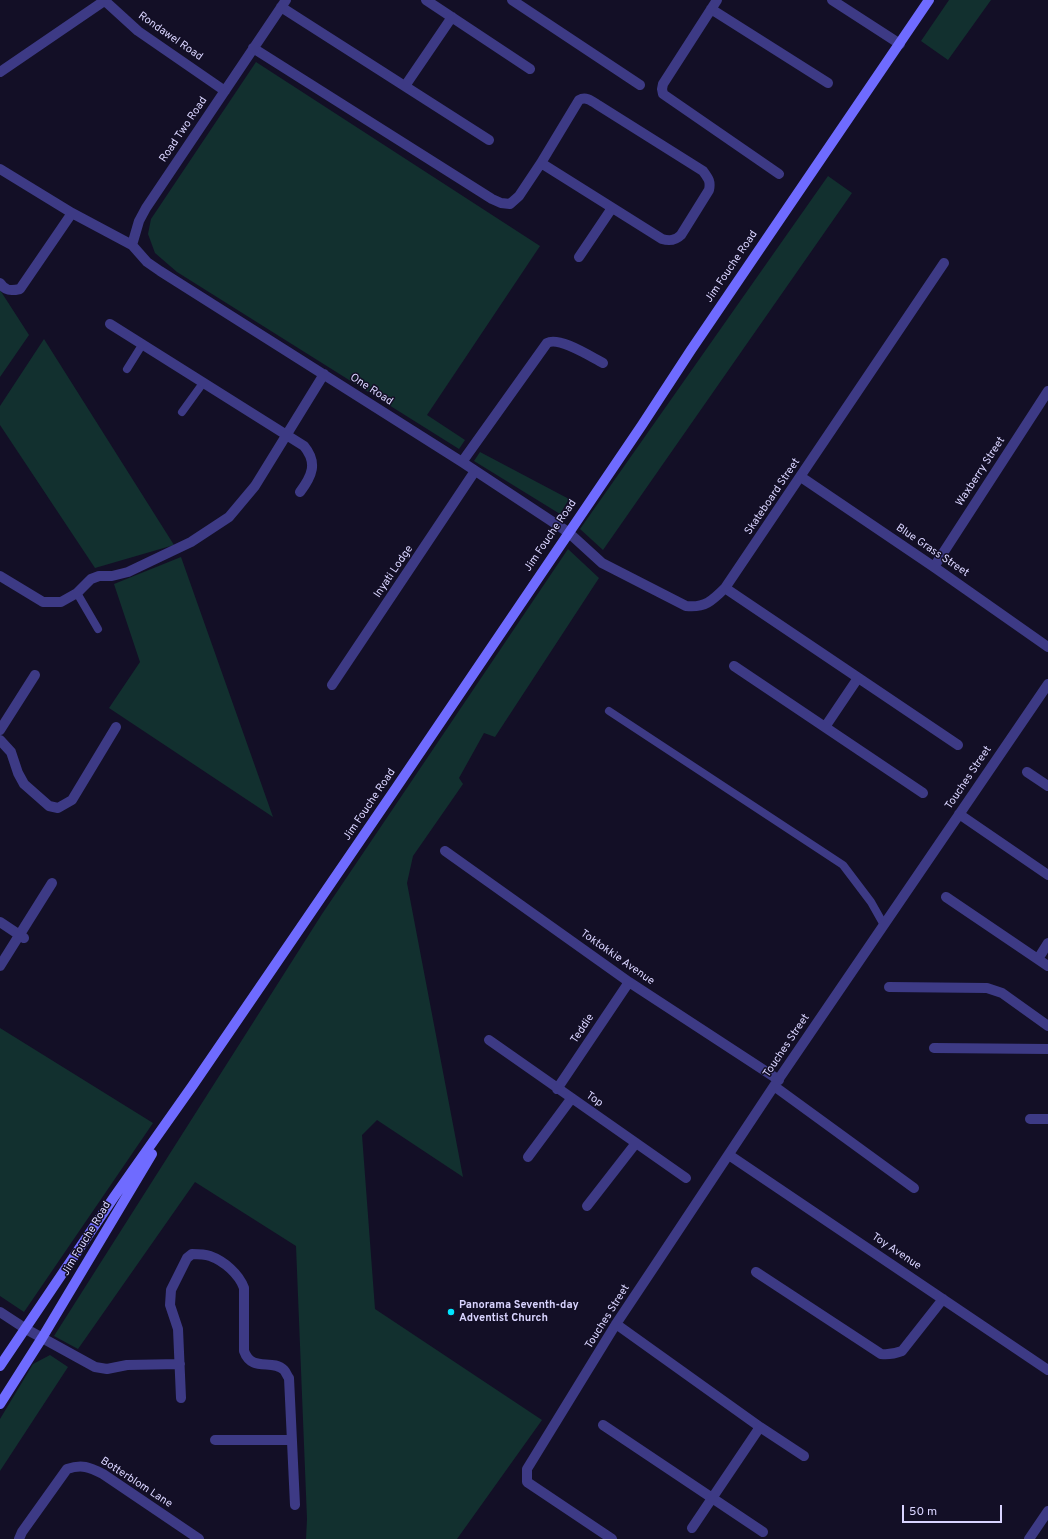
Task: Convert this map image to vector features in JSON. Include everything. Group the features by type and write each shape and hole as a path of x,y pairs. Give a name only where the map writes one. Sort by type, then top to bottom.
{"street":[{"path":"0,72 104,0"},
{"name":"Rondawel Road","path":"104,0 138,31 225,91"},
{"path":"426,0 530,69"},
{"path":"512,0 640,85"},
{"path":"717,0 663,84 663,94 779,174"},
{"path":"832,0 900,44"},
{"name":"Jim Fouche Road","path":"0,1366 114,1197 193,1085 387,801 929,0"},
{"path":"284,4 488,140"},
{"name":"Road Two Road","path":"132,245 139,221 253,48 284,4"},
{"path":"711,9 828,83"},
{"path":"405,86 452,17"},
{"path":"253,48 492,199 501,203 510,204 514,202 541,163 579,100 586,98 703,171 709,178 709,190 681,235 674,240 669,241 662,239 541,163"},
{"path":"0,169 72,213 132,245"},
{"path":"580,257 612,208"},
{"path":"0,283 3,288 11,291 20,289 72,213"},
{"name":"One Road","path":"132,245 147,262 160,271 462,462 568,532"},
{"name":"Skateboard Street","path":"568,532 602,563 686,606 695,607 706,605 725,588 944,263"},
{"path":"110,324 304,446 311,454 313,464 307,483 300,492"},
{"path":"462,462 547,343 550,341 558,342 573,347 602,363"},
{"path":"0,576 43,602 61,602 77,593 91,579 98,576 112,576 128,572 191,542 229,517 255,486 324,374"},
{"name":"Waxberry Street","path":"934,567 1048,391"},
{"name":"Inyati Lodge","path":"332,685 475,471"},
{"name":"Blue Grass Street","path":"801,477 934,567 1048,647"},
{"path":"725,588 958,745"},
{"path":"734,666 923,794"},
{"path":"0,730 35,675"},
{"path":"825,727 858,678"},
{"name":"Touches Street","path":"612,1539 528,1482 528,1469 616,1324 776,1083 959,814 1047,688"},
{"path":"0,740 11,752 18,773 24,784 49,806 58,808 72,800 116,727"},
{"path":"1027,772 1048,786"},
{"path":"959,814 1048,875"},
{"name":"Toktokkie Avenue","path":"445,851 629,982 776,1083 914,1188"},
{"path":"0,966 22,937 52,883"},
{"path":"946,897 1048,966"},
{"path":"0,922 22,937"},
{"path":"1038,959 1048,943"},
{"name":"Teddie","path":"557,1089 629,982"},
{"path":"889,987 987,988 1002,993 1048,1026"},
{"name":"Top","path":"488,1040 686,1178"},
{"path":"934,1048 1048,1049"},
{"name":"Jim Fouche Road","path":"0,1404 42,1338 193,1085"},
{"path":"528,1158 571,1099"},
{"path":"1030,1119 1048,1118"},
{"path":"587,1206 636,1143"},
{"name":"Toy Avenue","path":"729,1155 1048,1370"},
{"path":"181,1398 178,1329 170,1305 171,1290 187,1258 192,1254 210,1256 220,1261 234,1272 241,1280 244,1288 244,1351 246,1358 262,1365 275,1366 283,1369 289,1378 295,1505"},
{"path":"756,1272 881,1354 895,1354 902,1351 943,1299"},
{"path":"0,1312 26,1329 100,1369 127,1365 180,1364"},
{"path":"616,1324 760,1427 804,1456"},
{"path":"603,1425 763,1532"},
{"path":"692,1528 760,1427"},
{"path":"214,1440 292,1440"},
{"name":"Botterblom Lane","path":"19,1539 22,1532 67,1469 77,1466 89,1467 102,1474 199,1539"},
{"path":"1029,1539 1048,1511"}],"lane":[{"path":"127,369 142,345"},
{"path":"182,412 203,383"},
{"path":"77,593 98,629"},
{"path":"609,711 843,865 871,902 884,925"}],"green space":[{"path":"949,0 991,0 948,60 921,41"},
{"path":"256,62 540,246 427,415 465,440 459,449 177,272 155,253 148,234 151,219"},
{"path":"828,176 852,193 603,550 580,529"},
{"path":"0,290 29,335 0,377"},
{"path":"44,339 174,545 95,568 0,425 0,406"},
{"path":"480,452 569,499 560,514 474,461"},
{"path":"568,549 599,578 495,737 484,733 459,778 463,784 413,856 407,883 463,1177 377,1120 362,1135 375,1309 542,1420 457,1539 306,1539 307,1519 296,1246 195,1182 78,1349 54,1336 322,914"},
{"path":"181,557 273,817 109,708 140,662 114,584"},
{"path":"0,1028 153,1123 24,1312 0,1296"},
{"path":"50,1355 68,1367 0,1471 0,1419 33,1364"}],"place":[{"name":"Panorama Seventh-day Adventist Church","path":"451,1312"}]}
